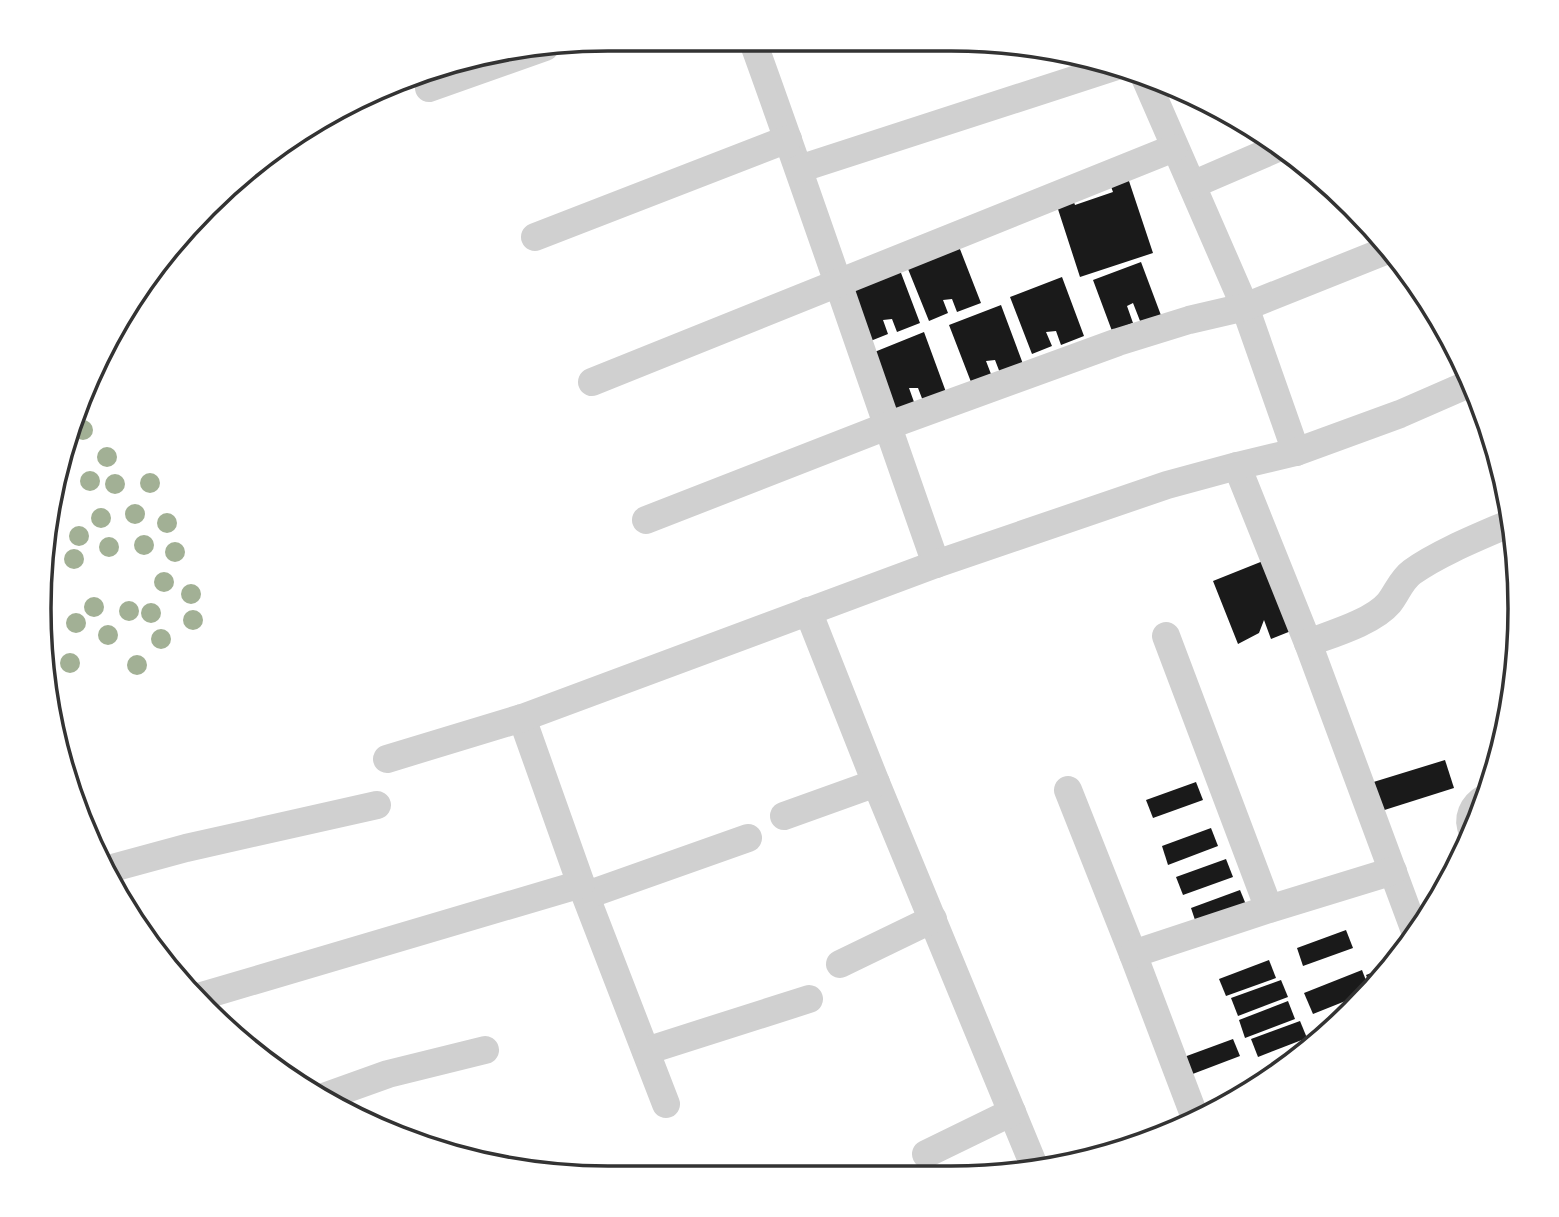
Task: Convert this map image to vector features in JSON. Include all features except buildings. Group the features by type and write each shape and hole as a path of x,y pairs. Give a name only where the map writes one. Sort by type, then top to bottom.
{"street":[{"path":"756,51 936,564"},
{"path":"429,88 509,60"},
{"path":"799,169 1100,71"},
{"path":"1149,87 1244,307 1296,452"},
{"path":"535,237 788,139"},
{"path":"592,382 1174,148"},
{"path":"1192,185 1269,151"},
{"path":"646,520 887,426 1118,342 1189,320 1244,307 1380,253"},
{"path":"387,759 522,718 936,564 1167,485 1296,452 1400,414 1462,387"},
{"path":"1237,466 1308,643 1411,922"},
{"path":"1308,643 1379,612 1390,603 1409,574 1502,527"},
{"path":"808,611 1032,1160"},
{"path":"1166,636 1269,909"},
{"path":"522,718 666,1104"},
{"path":"784,816 876,783"},
{"path":"1068,790 1193,1111"},
{"path":"115,867 186,848 377,805"},
{"path":"206,995 584,889 748,838"},
{"path":"1133,954 1392,871"},
{"path":"840,964 933,919"},
{"path":"646,1051 809,999"},
{"path":"333,1094 388,1074 485,1050"},
{"path":"926,1154 1012,1112"}]}
